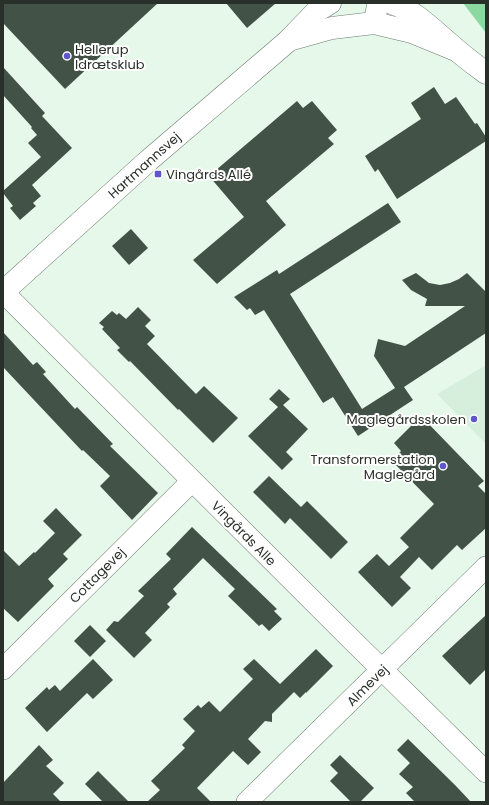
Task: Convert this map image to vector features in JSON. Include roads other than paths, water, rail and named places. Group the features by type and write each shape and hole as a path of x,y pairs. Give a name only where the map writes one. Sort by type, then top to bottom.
{"street":[{"name":"Hartmannsvej","path":"3,292 149,160 288,41 317,11 330,3"},
{"path":"392,3 403,7 422,21 486,73"},
{"name":"Hartmannsvej","path":"288,41 376,13 412,32 456,50"},
{"name":"Vingårds Alle","path":"3,292 486,772"},
{"name":"Cottagevej","path":"3,669 192,481"},
{"name":"Almevej","path":"248,802 486,567"}],"place":[{"name":"Hellerup Idrætsklub","path":"67,56"},
{"name":"Vingårds Allé","path":"158,174"},
{"name":"Maglegårdsskolen","path":"474,419"},
{"name":"Transformerstation Maglegård","path":"443,466"}]}
